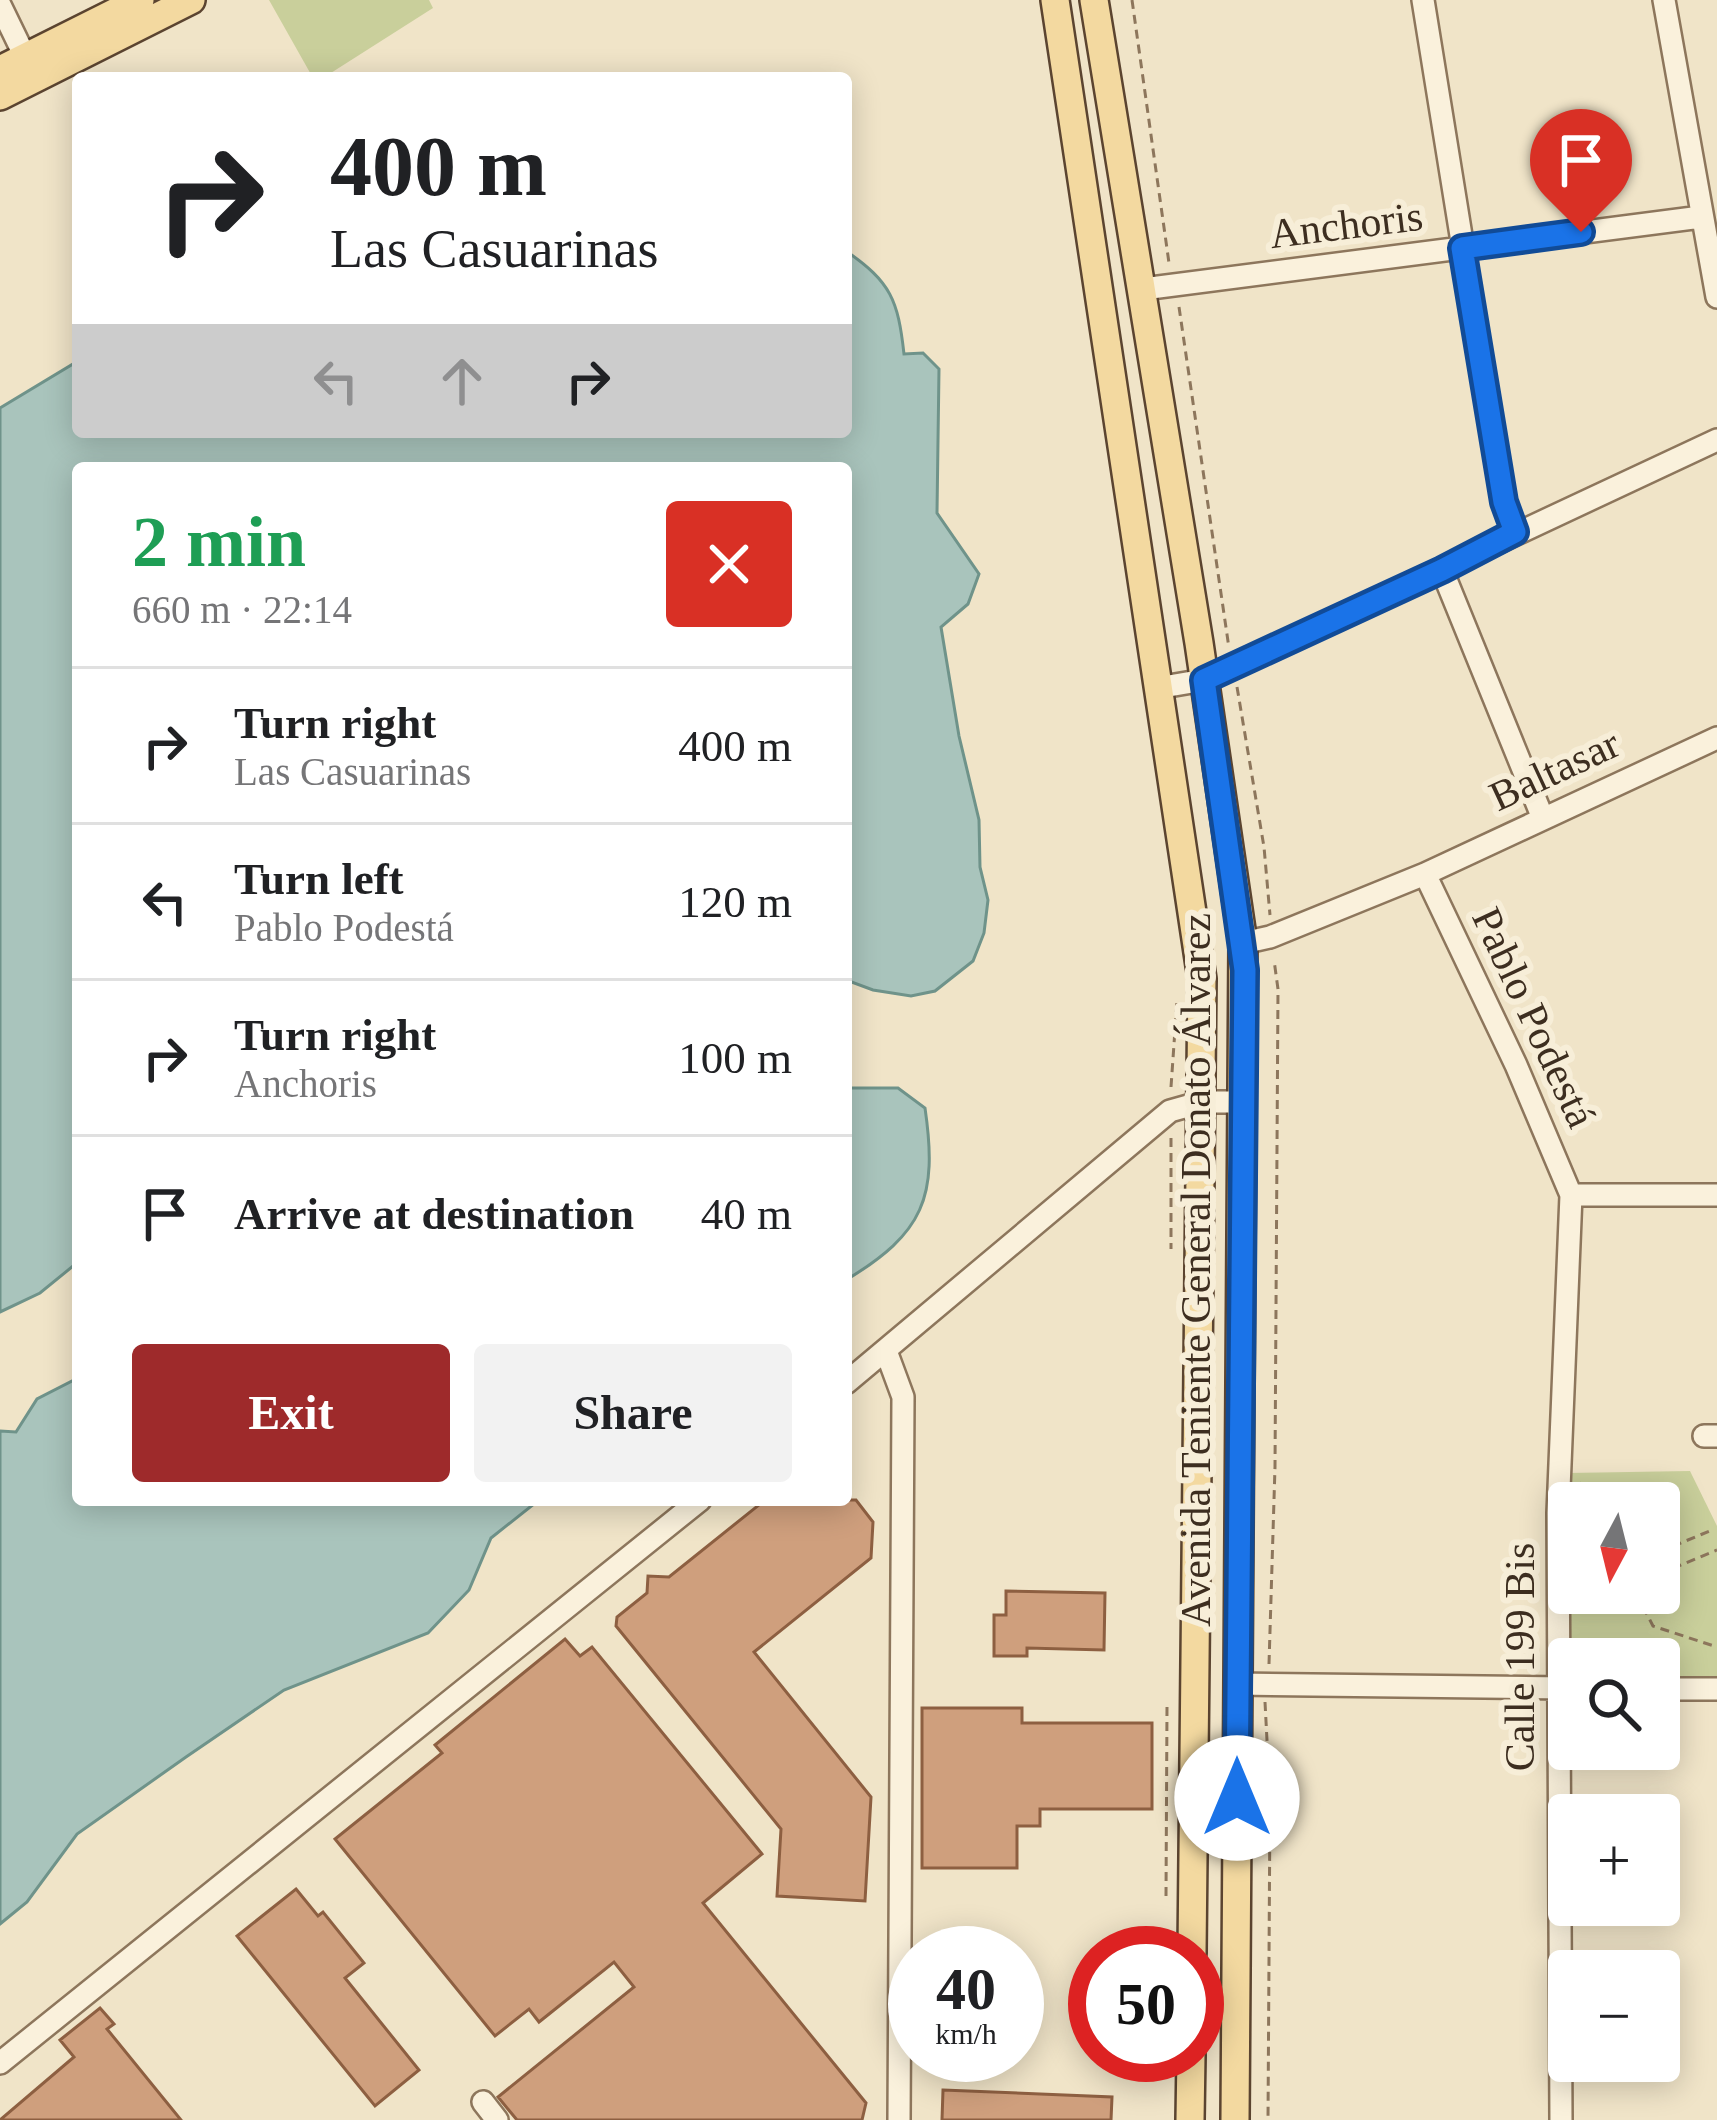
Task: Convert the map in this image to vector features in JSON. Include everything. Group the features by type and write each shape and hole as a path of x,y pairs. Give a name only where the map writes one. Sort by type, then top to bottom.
{"main road":[{"path":"0,96 20,68 140,0"},
{"path":"20,68 191,0"},
{"name":"Avenida Teniente General Donato Álvarez","path":"1055,0 1202,979 1192,1926"},
{"name":"Avenida Teniente General Donato Álvarez","path":"1094,0 1243,943 1235,2120"},
{"path":"1190,2120 1191,2082"}],"street":[{"path":"1423,0 1504,502 1515,532"},
{"path":"1664,0 1717,297"},
{"path":"0,5 20,68"},
{"name":"Anchoris","path":"1143,290 1701,217"},
{"path":"1156,688 1204,680 1717,440"},
{"path":"1442,570 1542,816"},
{"name":"Baltasar","path":"1243,943 1270,937 1425,874 1717,738"},
{"name":"Pablo Podestá","path":"1425,874 1516,1065 1570,1195"},
{"path":"852,1378 1170,1111 1202,1102 1244,1102"},
{"path":"1570,1195 1717,1195"},
{"name":"Calle 199 Bis","path":"1562,1638 1560,1401 1570,1195"},
{"path":"886,1351 903,1397 898,2120"},
{"path":"0,2063 693,1506"},
{"path":"1237,1684 1548,1688"},
{"path":"1680,1689 1717,1688"},
{"name":"Calle 199 Bis","path":"1561,2120 1563,1770"}],"path":[{"path":"1680,1543 1712,1530"},
{"path":"1680,1565 1717,1550"},
{"path":"1647,1614 1654,1626 1717,1647"},
{"path":"1166,1896 1167,1707"}],"green space":[{"path":"269,0 429,0 433,8 332,72 310,72"},
{"path":"1690,1471 1717,1526 1717,1678 1680,1678 1680,1638 1569,1638 1569,1614 1680,1614 1680,1482 1568,1482 1568,1473"}],"water":[{"path":"852,256 890,294 904,354 923,353 939,369 937,513 979,574 968,604 941,627 979,820 980,867 988,900 984,933 973,961 935,991 911,996 852,982 852,462 72,462 72,1267 40,1293 0,1312 0,408 72,365 72,438 852,438"},
{"path":"852,1088 898,1088 925,1108 929,1139 926,1189 909,1228 852,1276"},
{"path":"72,1381 72,1506 531,1506 491,1538 469,1590 428,1633 284,1690 77,1834 27,1902 0,1924 0,1431 16,1432 37,1399"}],"building":[{"path":"856,1500 873,1522 871,1558 754,1652 871,1797 865,1901 777,1896 781,1829 616,1626 617,1617 647,1593 648,1576 669,1577 758,1506 852,1506"},
{"path":"1006,1591 1105,1593 1104,1650 1027,1648 1027,1656 994,1656 994,1615 1006,1615"},
{"path":"565,1639 580,1656 592,1647 762,1854 703,1903 866,2103 862,2120 517,2120 498,2097 634,1987 614,1962 539,2022 529,2009 495,2036 335,1839 442,1753 435,1745"},
{"path":"922,1708 1022,1708 1022,1723 1152,1723 1152,1809 1040,1809 1040,1826 1017,1826 1017,1868 922,1868"},
{"path":"296,1889 318,1916 323,1912 364,1963 345,1978 419,2070 375,2106 237,1936"},
{"path":"100,2008 114,2024 107,2029 181,2120 0,2120 74,2057 60,2040"},
{"path":"943,2090 1112,2097 1111,2120 942,2120"}],"route":[{"path":"1237,1798 1245,970 1204,680 1515,532 1504,502 1462,248 1581,232"}]}
